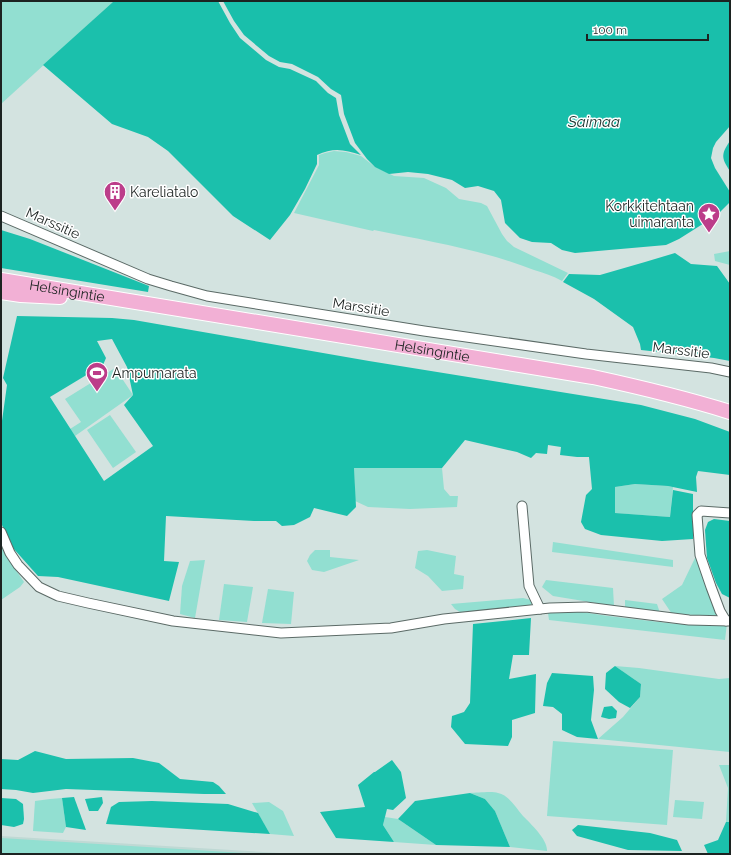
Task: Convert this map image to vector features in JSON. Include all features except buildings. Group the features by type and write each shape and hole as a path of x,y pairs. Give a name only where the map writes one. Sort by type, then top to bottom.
{"main road":[{"name":"Helsingintie","path":"4,286 132,302 593,377 650,390 730,412"}],"street":[{"name":"Marssitie","path":"1,216 148,279 206,296 424,331 586,354 711,368 730,372"},
{"path":"522,506 529,586 540,609"},
{"path":"728,621 720,611 700,555 697,514 701,511 730,513"},
{"path":"1,532 10,553 18,565 39,587 58,596 173,621 281,633 391,628 444,619 540,609 586,607 689,620 728,621"}],"shaded area":[{"path":"1,1 114,1 1,104"},
{"path":"114,1 218,1 240,38 266,60 279,67 290,69 316,81 328,93 336,98 339,115 350,144 361,155 334,150 317,155 317,164 305,189 290,215 270,240 233,216 168,151 148,137 112,124 43,65"},
{"path":"334,151 346,152 361,156 374,166 394,176 424,178 446,188 459,199 481,203 487,206 502,234 514,247 568,273 562,281 515,263 475,251 415,238 373,231 294,213 319,165 319,155"},
{"path":"1,230 30,239 149,286 148,292 1,268"},
{"path":"730,251 730,265 715,261 714,254"},
{"path":"675,253 691,264 717,266 730,284 730,361 641,350 633,327 594,299 563,282 569,274 600,275"},
{"path":"17,316 112,318 134,320 369,361 641,405 695,419 730,432 730,475 698,471 696,477 697,492 668,486 635,484 615,487 615,513 670,517 673,490 693,494 693,539 662,541 601,535 585,529 581,522 586,495 592,489 589,457 560,455 561,447 548,445 547,454 536,453 531,458 517,452 465,440 442,468 354,468 356,507 347,516 314,508 310,517 294,525 282,526 276,521 166,516 164,561 179,562 169,601 58,577 38,576 13,548 1,523 1,428 7,385 3,378","holes":["112,339 127,367 133,395 124,405 153,446 104,481 50,397 103,365 106,358 97,341"]},
{"name":"Ampumarata","path":"115,368 133,395 75,436 70,429 81,422 65,399"},
{"name":"Ampumarata","path":"110,415 136,452 113,468 87,430"},
{"path":"354,468 442,468 444,489 450,496 458,496 457,507 410,509 368,507 355,501"},
{"path":"635,484 673,487 670,517 614,513 615,487"},
{"path":"714,519 730,521 730,598 722,594 716,583 707,558 705,530 708,522"},
{"path":"553,542 673,560 673,567 552,552"},
{"path":"1,544 5,554 24,582 20,587 1,600"},
{"path":"315,550 330,550 330,557 359,560 324,572 312,570 307,561"},
{"path":"427,550 456,556 454,574 464,576 463,589 442,591 428,576 415,568 418,551"},
{"path":"699,557 709,596 720,616 672,614 662,599 682,585 695,558"},
{"path":"205,560 195,618 180,614 182,586 190,561"},
{"path":"546,580 613,588 614,606 553,596 542,587"},
{"path":"224,584 253,587 247,622 219,620"},
{"path":"268,589 294,592 291,624 262,623"},
{"path":"523,598 531,600 532,604 527,607 460,612 451,604"},
{"path":"625,600 657,604 661,616 625,612"},
{"path":"575,611 676,624 727,623 725,640 549,620 548,613"},
{"path":"531,618 529,655 513,655 509,679 536,674 535,713 512,720 512,737 508,746 465,744 451,727 452,716 464,712 470,703 473,624"},
{"path":"615,666 719,679 730,678 730,752 598,739 623,717 640,697 641,684"},
{"path":"615,666 641,684 640,697 630,708 619,702 605,689 606,673"},
{"path":"552,673 593,676 594,690 591,720 598,739 577,737 562,730 562,714 553,707 543,706 547,683"},
{"path":"612,706 617,711 616,718 609,719 601,717 604,707"},
{"path":"553,741 673,750 667,825 547,816"},
{"path":"35,751 66,759 133,758 159,763 180,779 213,782 226,794 66,789 33,793 1,789 1,759 18,760"},
{"path":"392,760 401,772 406,798 393,810 387,809 383,825 394,842 336,838 320,812 365,807 358,785"},
{"path":"719,765 730,765 730,822 726,822 728,788"},
{"path":"495,792 506,796 542,837 547,847 547,851 510,847 495,811 485,799 470,793"},
{"path":"470,793 485,799 495,811 510,847 436,845 398,819 415,801"},
{"path":"74,797 86,830 66,827 62,798"},
{"path":"102,797 103,803 98,811 89,811 85,799"},
{"path":"1,798 16,799 23,804 23,824 14,827 1,825"},
{"path":"62,798 66,827 63,833 33,831 35,801"},
{"path":"675,800 704,802 702,819 673,817"},
{"path":"152,801 228,804 258,813 270,834 106,824 111,807 119,802"},
{"path":"269,802 283,811 294,836 270,834 252,803"},
{"path":"385,817 398,819 436,845 394,842 383,825"},
{"path":"726,822 730,822 730,854 708,854 704,845 718,840"},
{"path":"578,825 650,833 677,840 682,851 628,850 577,836 572,830"},
{"path":"1,836 297,854 1,854"},
{"path":"1,838 261,854 1,854"}],"water":[{"name":"Saimaa","path":"223,1 730,1 730,126 716,142 711,158 715,168 730,192 730,202 717,215 679,239 666,245 575,253 562,250 551,243 532,242 520,238 505,223 501,200 494,191 478,186 465,188 452,180 428,174 408,172 389,174 375,167 355,143 344,114 341,95 331,89 318,77 292,64 280,62 269,56 244,35"},
{"path":"730,141 730,171 723,156"}],"place":[{"name":"Kareliatalo","path":"115,212"},
{"name":"Korkkitehtaan uimaranta","path":"709,234"},
{"name":"Ampumarata","path":"97,392"}]}
